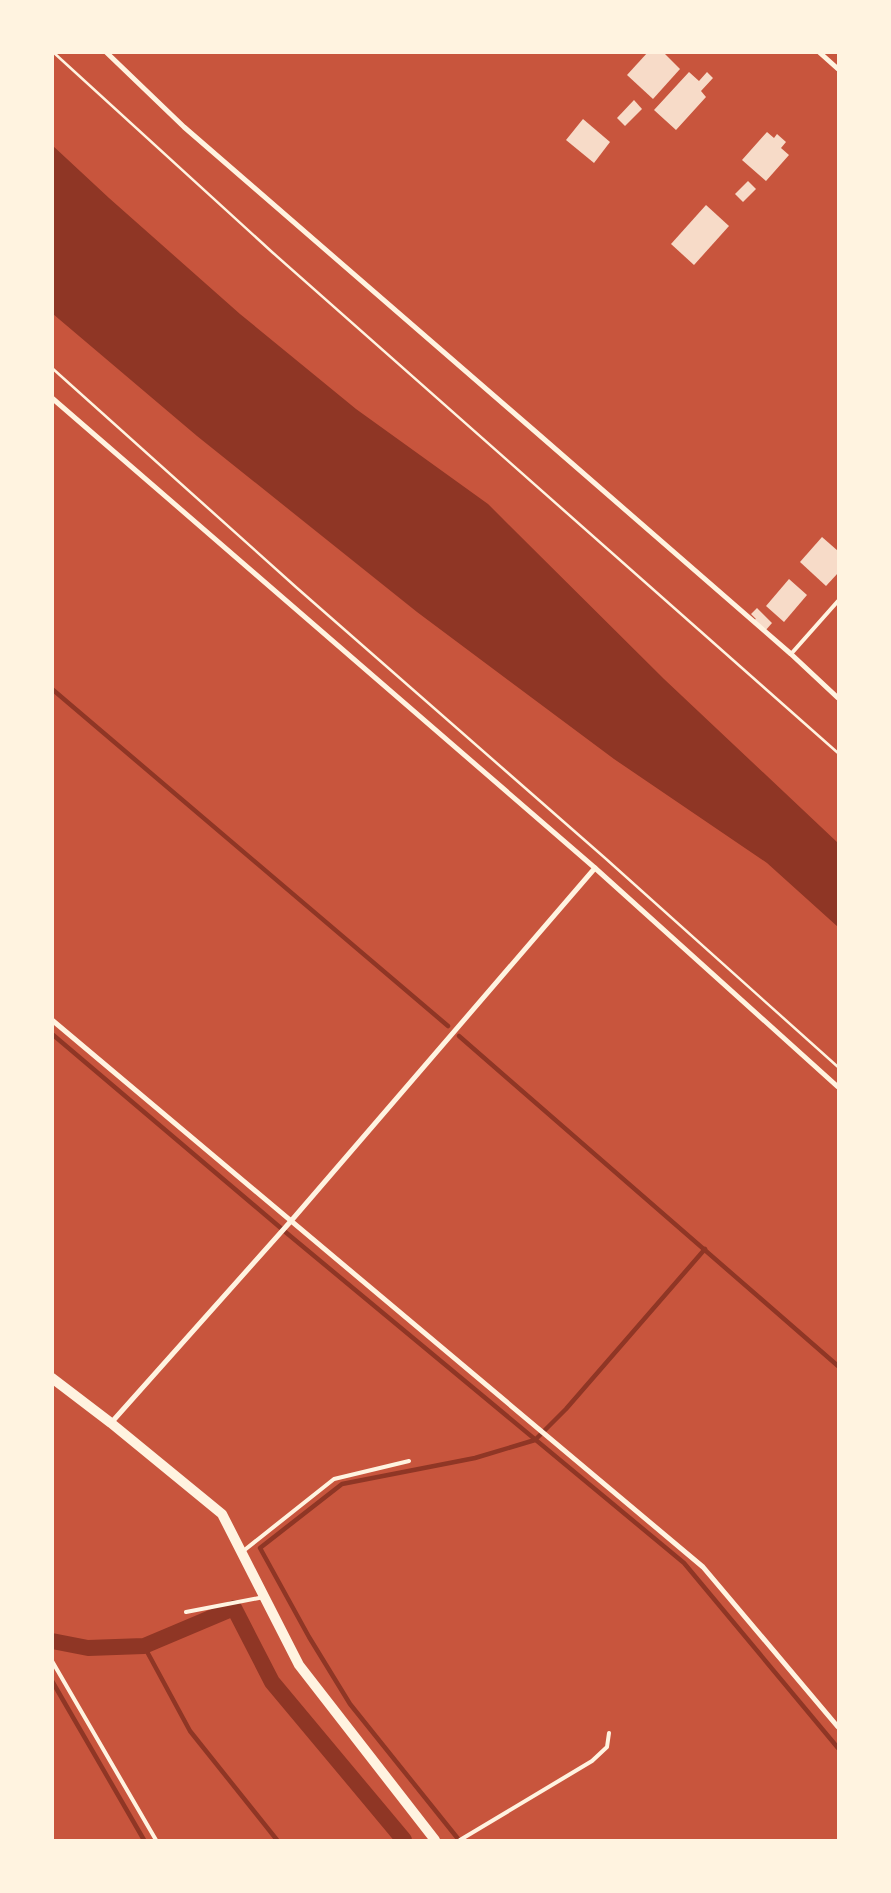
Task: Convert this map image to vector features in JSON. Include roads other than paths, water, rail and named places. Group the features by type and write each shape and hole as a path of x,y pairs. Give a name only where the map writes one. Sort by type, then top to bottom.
{"main road":[{"path":"52,1378 111,1423 222,1514 299,1665 435,1840"}],"street":[{"path":"106,52 184,127 791,654 838,698"},
{"path":"819,52 838,70"},
{"path":"52,398 595,868 838,1087"},
{"path":"111,1423 291,1221 595,868"},
{"path":"52,1020 703,1567 838,1727"}],"lane":[{"path":"791,654 838,601"},
{"path":"242,1552 334,1479 409,1461"},
{"path":"186,1612 264,1597"},
{"path":"52,1661 156,1840"},
{"path":"460,1840 592,1761 607,1747 609,1733"}],"waterway":[{"path":"52,689 448,1026"},
{"path":"52,1034 289,1235 684,1563 838,1748"},
{"path":"459,1036 838,1366"},
{"path":"459,1840 350,1704 309,1637 260,1548 342,1484 475,1458 535,1440 566,1409 705,1249"},
{"path":"52,1641 88,1648 144,1646 234,1608 272,1682 404,1840"},
{"path":"144,1646 190,1731 277,1840"},
{"path":"52,1681 144,1840"}]}
